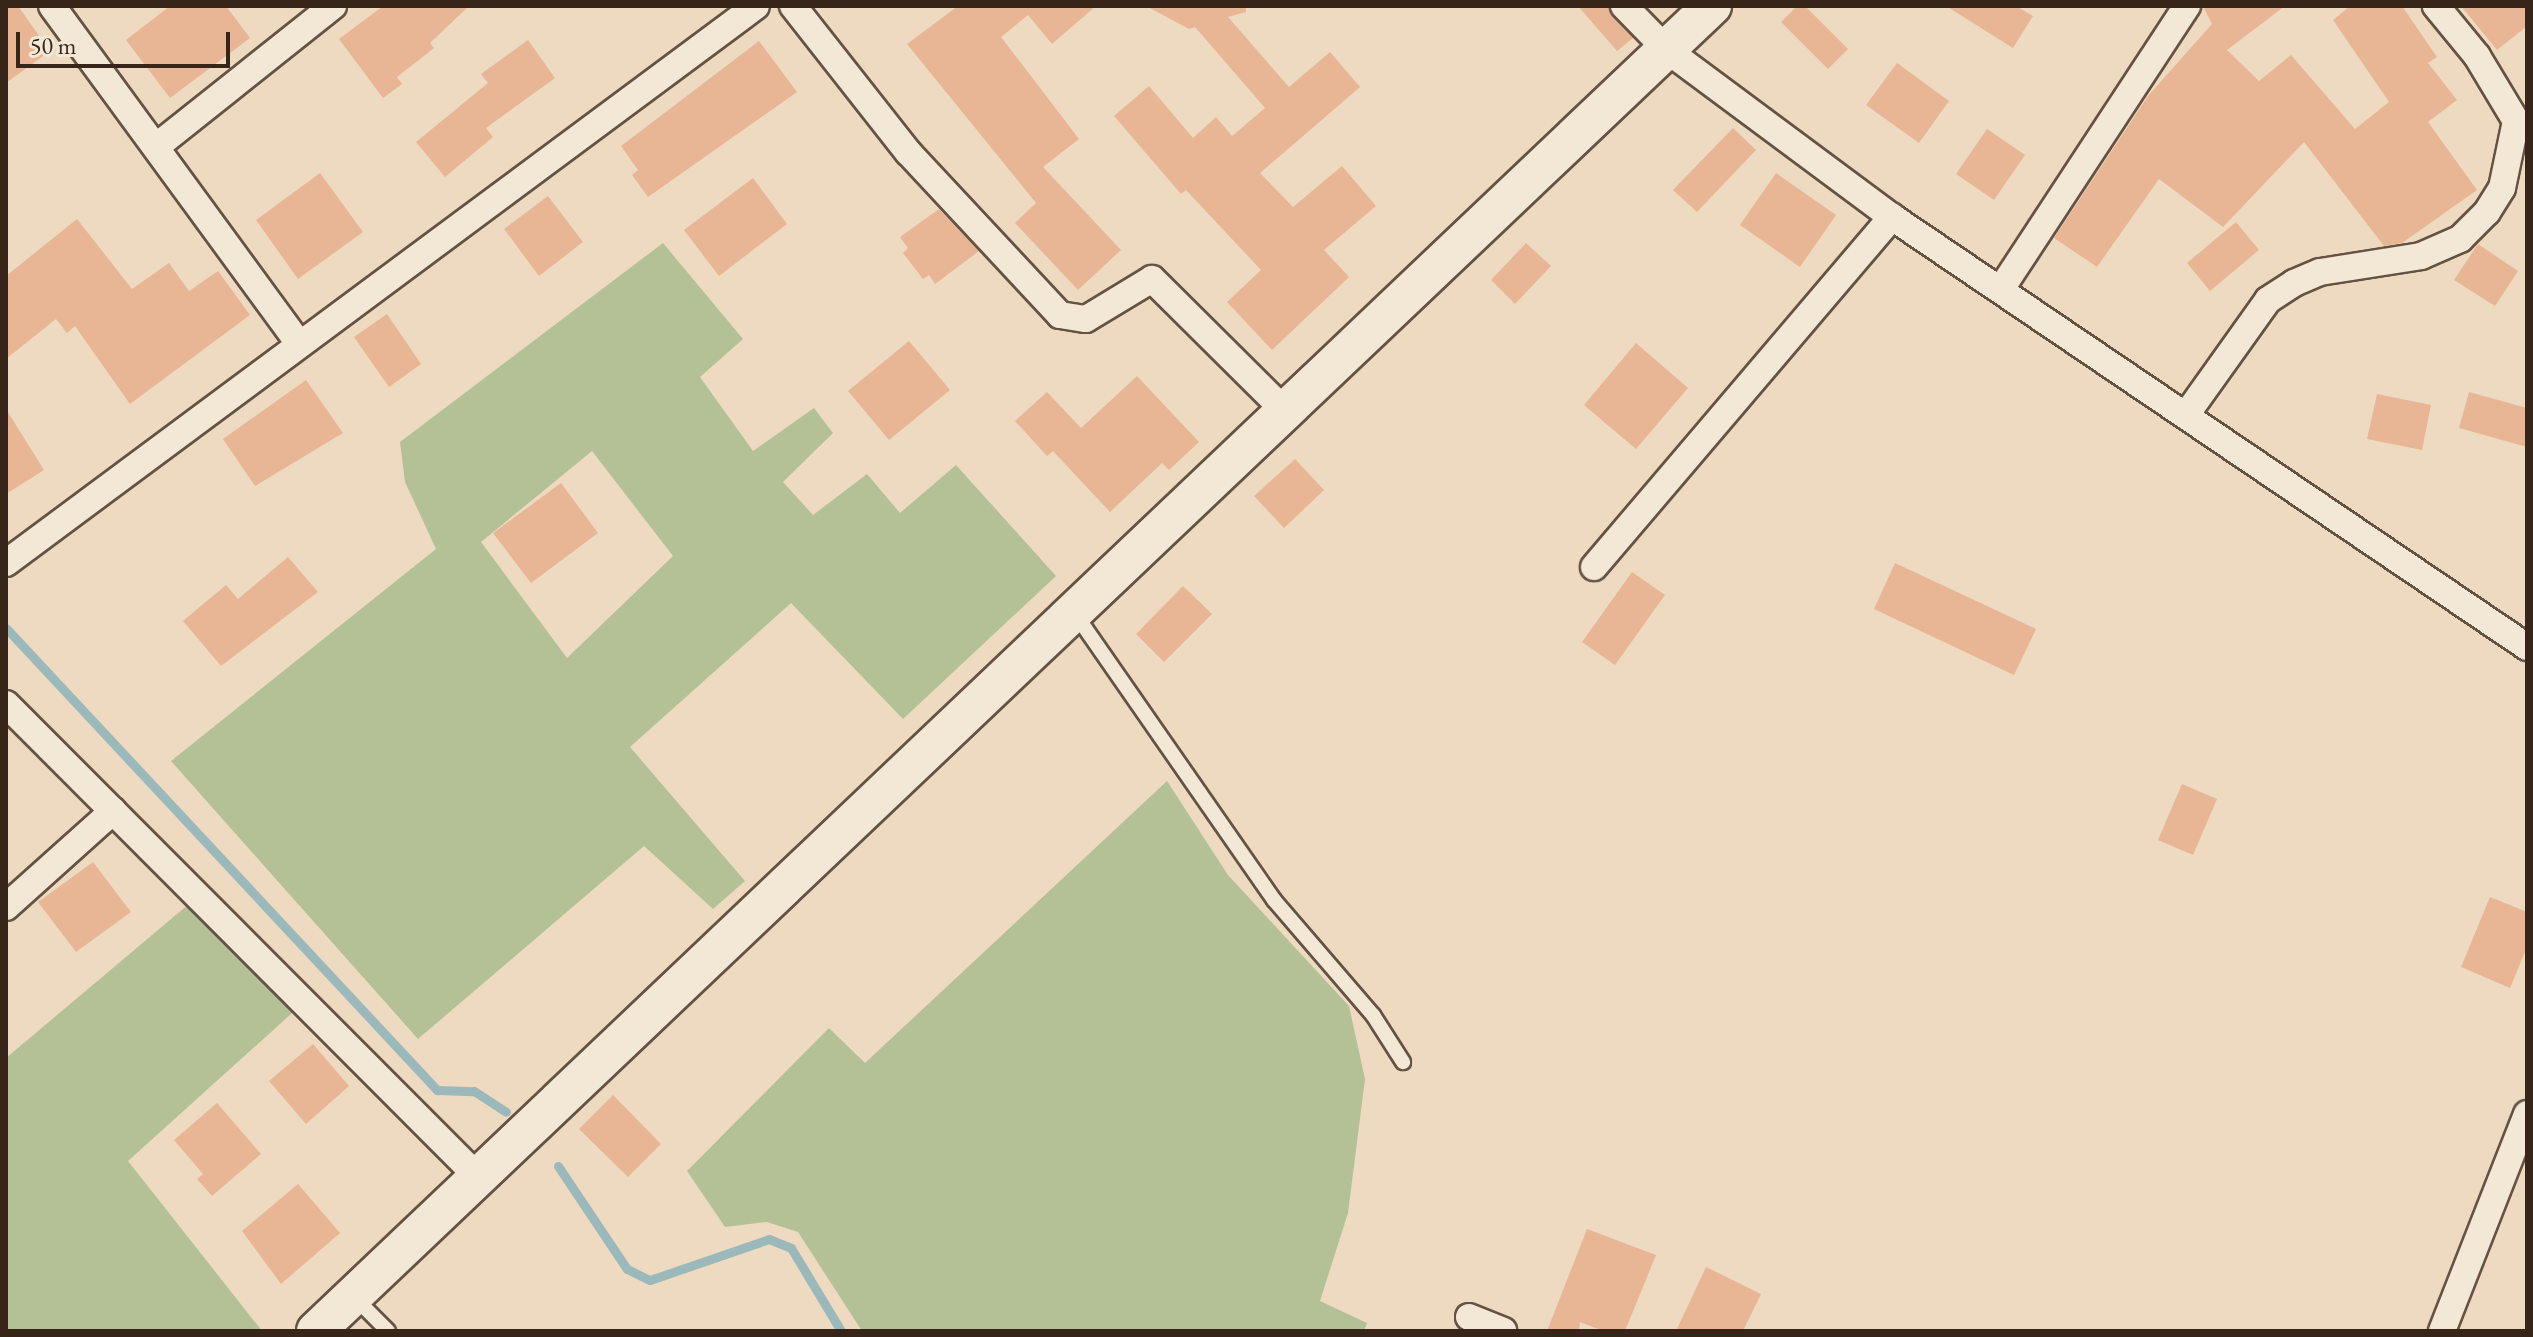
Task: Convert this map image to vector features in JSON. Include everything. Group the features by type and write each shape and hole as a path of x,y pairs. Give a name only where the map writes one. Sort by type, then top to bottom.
{"main road":[{"path":"316,1331 1076,615 1712,6"}],"street":[{"path":"52,6 299,343"},
{"path":"157,146 333,6"},
{"path":"6,563 756,6"},
{"path":"793,6 908,152 1060,315 1086,319 1152,279 1286,412"},
{"path":"1624,6 1667,50 1892,217 2527,647"},
{"path":"2001,289 2187,6"},
{"path":"2186,415 2268,300 2294,283 2320,272 2421,256 2460,239 2487,212 2502,188 2516,121 2477,56 2436,6"},
{"path":"1594,567 1892,217"},
{"path":"6,704 480,1179"},
{"path":"6,907 113,811"},
{"path":"2442,1331 2527,1114"},
{"path":"1469,1317 1503,1331"}],"lane":[{"path":"1076,615 1274,900 1373,1015 1403,1062"},
{"path":"354,1297 388,1331"}],"green space":[{"path":"663,243 743,339 700,377 753,451 814,408 833,433 783,482 813,515 867,474 900,513 956,465 1056,576 903,719 791,603 630,747 745,881 713,909 644,846 418,1039 171,761 436,549 405,482 400,442","holes":["592,451 673,556 567,658 481,542"]},
{"path":"1167,781 1228,875 1349,1006 1365,1079 1348,1213 1320,1301 1367,1323 1364,1331 862,1331 798,1232 767,1222 725,1227 687,1171 829,1028 865,1063"},
{"path":"196,898 301,1005 128,1161 262,1331 6,1331 6,1058"}],"building":[{"path":"6,6 18,6 50,51 6,83"},
{"path":"170,6 226,6 250,38 170,98 126,40"},
{"path":"383,6 469,6 430,43 434,48 397,77 402,84 383,98 339,39"},
{"path":"958,6 1096,6 1052,44 1028,15 1001,37 1079,139 1043,167 1121,250 1078,290 1015,223 1036,203 907,44"},
{"path":"1146,6 1246,6 1246,12 1228,17 1289,87 1330,52 1360,87 1260,173 1293,207 1342,166 1376,206 1324,250 1349,277 1272,350 1227,302 1261,270 1186,190 1181,194 1114,116 1149,86 1193,138 1216,117 1232,136 1265,108 1195,27 1189,29"},
{"path":"1578,6 1608,6 1633,38 1617,51"},
{"path":"1797,6 1805,6 1848,49 1828,69 1781,22"},
{"path":"1946,6 2016,6 2033,16 2013,48"},
{"path":"2203,6 2285,6 2227,50 2259,81 2291,55 2355,129 2389,102 2333,20 2350,6 2402,6 2437,57 2428,63 2457,100 2428,122 2477,190 2402,243 2384,246 2304,142 2223,227 2159,179 2097,267 2054,238 2148,96 2212,24"},
{"path":"2461,6 2527,6 2527,26 2497,50"},
{"path":"528,40 555,78 486,128 493,137 445,177 416,142 488,83 481,74"},
{"path":"759,41 797,92 648,197 632,175 638,170 621,146"},
{"path":"1897,63 1949,101 1919,143 1866,105"},
{"path":"1733,128 1756,150 1697,212 1673,190"},
{"path":"1987,129 2025,155 1994,200 1956,174"},
{"path":"320,173 363,232 298,279 256,220"},
{"path":"1776,173 1836,215 1800,267 1740,225"},
{"path":"753,178 787,224 719,276 684,230"},
{"path":"548,196 583,242 539,276 504,229"},
{"path":"939,209 979,251 935,284 929,275 923,279 903,253 908,248 900,237"},
{"path":"77,219 132,289 169,263 189,291 218,271 250,315 130,404 75,326 67,333 56,319 6,359 6,276"},
{"path":"2236,222 2259,250 2210,291 2187,263"},
{"path":"1526,243 1551,266 1515,304 1491,280"},
{"path":"2478,244 2518,271 2495,306 2454,280"},
{"path":"387,314 421,364 389,387 354,337"},
{"path":"909,341 950,390 889,440 848,391"},
{"path":"1636,343 1688,388 1636,449 1584,405"},
{"path":"1137,376 1199,442 1169,470 1162,463 1110,512 1053,451 1047,456 1015,421 1047,392 1081,428"},
{"path":"306,380 343,433 255,486 223,439"},
{"path":"2469,392 2527,408 2527,447 2459,428"},
{"path":"2377,394 2431,405 2422,450 2367,439"},
{"path":"6,409 44,470 6,494"},
{"path":"1295,459 1324,490 1284,528 1254,496"},
{"path":"561,483 598,533 531,583 493,533"},
{"path":"288,557 318,592 221,666 183,621 226,585 238,599"},
{"path":"1895,563 2036,629 2014,675 1874,609"},
{"path":"1632,572 1665,595 1615,665 1582,642"},
{"path":"1183,586 1212,614 1164,662 1136,634"},
{"path":"2182,784 2217,799 2193,855 2158,840"},
{"path":"93,862 131,912 76,952 38,902"},
{"path":"2490,897 2527,912 2527,947 2510,988 2461,967"},
{"path":"313,1044 349,1086 306,1124 269,1081"},
{"path":"613,1095 661,1144 628,1177 579,1129"},
{"path":"217,1103 261,1154 212,1196 197,1179 203,1174 174,1140"},
{"path":"298,1184 340,1233 281,1284 242,1231"},
{"path":"1587,1229 1656,1255 1625,1331 1603,1331 1580,1322 1579,1331 1547,1331"},
{"path":"1706,1267 1761,1294 1743,1331 1676,1331"}],"waterway":[{"path":"6,628 437,1090 474,1091 506,1112"},
{"path":"558,1166 627,1269 650,1280 769,1239 791,1248 841,1331"}]}
